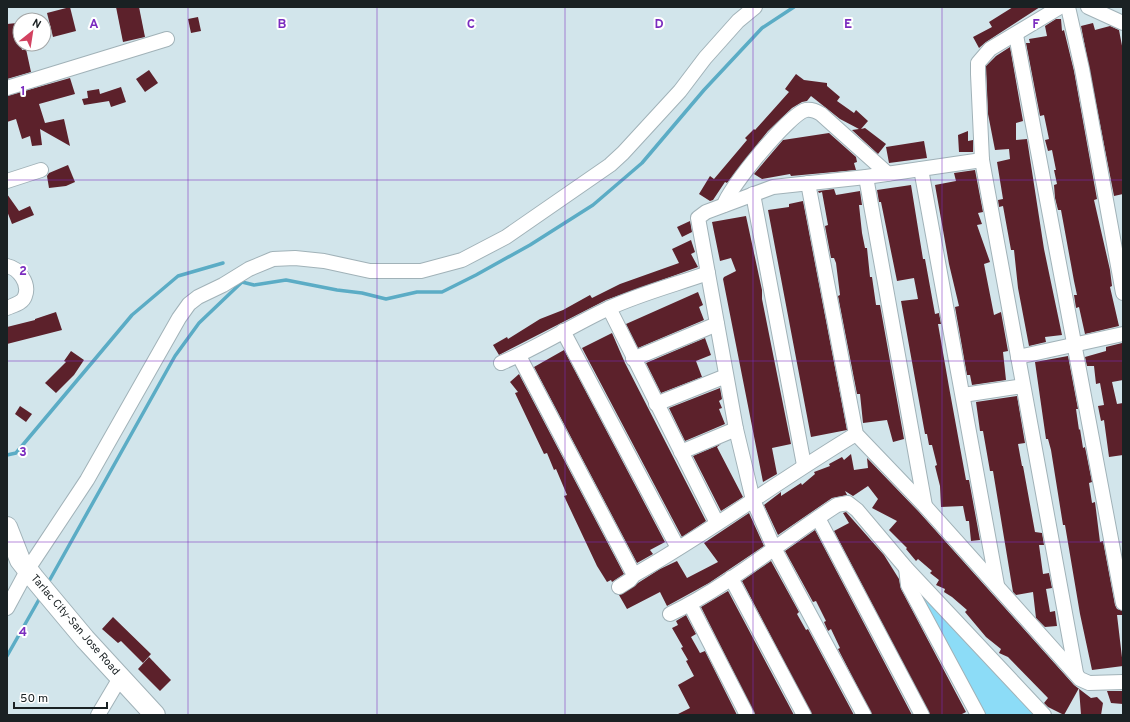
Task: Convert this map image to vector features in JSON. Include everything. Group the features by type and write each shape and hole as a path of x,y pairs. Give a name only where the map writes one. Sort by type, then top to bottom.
{"main road":[{"name":"Tarlac City-San Jose Road","path":"7,527 15,549 31,574 85,639 155,715"}],"street":[{"path":"7,608 31,574 87,480 175,324 189,304 249,269 274,259 295,258 324,261 370,271 421,271 462,260 512,233 610,165 634,143 680,91 705,58 738,22 755,7"},
{"path":"1060,7 1016,35 990,49 983,55 978,63 982,160 1022,386 1076,673"},
{"path":"1068,7 1082,69 1123,293"},
{"path":"1088,7 1123,23"},
{"path":"1016,35 1123,603"},
{"path":"7,88 167,39"},
{"path":"724,205 731,190 760,154 789,121 806,110 813,110 821,114 888,174"},
{"path":"864,715 774,548 753,500 736,429 698,218 702,214 724,205 773,188 866,177 982,160"},
{"path":"922,169 997,586"},
{"path":"7,181 41,170"},
{"path":"866,177 925,506"},
{"path":"808,183 856,434 925,506 1080,679 1089,683 1123,682"},
{"path":"753,194 804,465"},
{"path":"7,266 14,267 20,273 26,288 25,296 20,302 7,308"},
{"path":"501,363 519,356 563,331 609,308 708,273"},
{"path":"609,308 633,359 717,523"},
{"path":"633,359 717,324"},
{"path":"563,331 678,548"},
{"path":"1018,357 1123,334"},
{"path":"519,356 634,575"},
{"path":"656,404 726,376"},
{"path":"963,395 1022,386"},
{"path":"681,452 736,429"},
{"path":"619,587 630,580 634,575 753,500 804,465 856,434"},
{"path":"670,614 690,604 731,578 837,505 848,503 858,510 906,568 1044,715"},
{"path":"818,518 922,715"},
{"path":"906,568 908,584 978,715"},
{"path":"731,578 804,715"},
{"path":"690,604 747,715"},
{"path":"98,715 120,678"}],"shaded area":[{"path":"896,555 1050,715 978,715"}],"building":[{"path":"70,7 76,31 53,37 51,12"},
{"path":"116,7 139,7 145,37 123,42"},
{"path":"1013,7 1040,7 979,48 973,37 992,27 989,22"},
{"path":"198,17 201,31 191,33 188,19"},
{"path":"1056,19 1061,19 1062,31 1064,30 1074,71 1097,199 1094,200 1110,270 1112,286 1110,287 1119,326 1085,334 1079,307 1076,308 1074,295 1077,295 1061,210 1058,210 1055,198 1054,185 1057,184 1052,150 1048,151 1045,140 1049,139 1044,115 1040,116 1026,43 1030,43 1029,39 1047,36 1045,26"},
{"path":"1093,23 1095,30 1110,26 1119,30 1123,51 1123,194 1114,196 1081,26"},
{"path":"7,24 12,24 12,52 27,52 31,72 7,79"},
{"path":"1010,47 1023,121 1016,123 1016,140 1027,139 1044,249 1062,335 1045,337 1046,342 1029,346 1018,288 1014,250 1011,250 1003,206 999,207 998,200 1003,199 997,162 1010,159 1009,149 995,150 988,114 986,66 996,56"},
{"path":"149,70 158,83 145,92 136,79"},
{"path":"796,74 804,80 827,83 827,86 840,97 837,101 854,113 856,110 868,121 861,129 865,128 886,144 878,154 852,130 859,129 840,119 811,96 807,101 802,102 792,108 768,131 727,183 725,182 713,200 710,201 699,194 710,176 714,179 747,140 745,138 754,129 755,130 789,92 785,89"},
{"path":"70,78 75,94 39,104 45,123 64,119 70,146 40,129 42,145 32,146 30,136 22,139 16,119 7,122 7,96"},
{"path":"121,87 126,102 111,107 109,101 84,105 82,99 88,98 87,91 99,89 100,94"},
{"path":"968,131 968,141 973,140 973,152 959,152 958,135"},
{"path":"829,133 856,157 857,162 854,163 856,170 791,176 790,174 762,179 754,174 783,140"},
{"path":"924,141 927,158 889,163 886,147"},
{"path":"68,165 75,182 66,186 49,188 47,176 49,173"},
{"path":"975,170 983,212 978,213 982,224 977,225 990,262 984,264 994,315 1001,312 1008,351 1003,352 1006,380 972,385 970,375 967,375 955,307 959,306 949,264 935,185 956,181 954,173"},
{"path":"911,185 923,259 925,259 935,314 939,313 941,324 938,324 949,387 966,480 969,480 980,540 971,541 969,521 966,521 963,506 941,507 940,486 935,466 937,465 932,445 929,445 927,434 925,434 901,301 918,299 914,278 897,281 881,202 879,202 877,190"},
{"path":"834,189 836,195 860,191 862,205 859,205 862,233 865,248 867,248 870,277 872,277 876,305 880,305 904,439 893,442 887,420 863,423 860,394 857,394 838,296 840,295 836,263 834,258 831,258 825,226 828,225 822,192 819,193 818,191"},
{"path":"7,194 19,211 30,206 34,215 12,224 7,211"},
{"path":"803,201 847,430 811,437 768,210 789,207 789,204"},
{"path":"746,216 762,290 762,299 791,444 772,448 777,474 763,482 723,279 736,271 731,258 720,261 712,222"},
{"path":"690,221 692,232 682,237 677,227"},
{"path":"691,240 695,252 691,254 698,267 606,300 499,355 493,345 507,337 508,339 540,319 563,310 590,295 592,298 620,284 679,263 672,249"},
{"path":"698,292 703,305 699,307 704,320 638,348 626,324"},
{"path":"56,312 62,330 7,344 7,327 35,320"},
{"path":"612,333 625,363 706,521 682,537 582,348"},
{"path":"705,338 711,355 696,361 702,377 661,393 646,363"},
{"path":"1122,343 1123,380 1112,382 1117,404 1123,403 1123,455 1109,457 1104,420 1101,421 1098,406 1104,405 1100,383 1096,384 1094,366 1087,366 1085,357 1106,351 1106,347"},
{"path":"564,350 665,542 650,550 653,554 637,563 534,367"},
{"path":"71,351 84,360 74,375 56,393 45,383 66,362 64,361"},
{"path":"1068,356 1078,409 1076,409 1079,430 1080,429 1083,448 1085,447 1092,482 1089,483 1092,503 1095,502 1100,542 1103,541 1115,605 1117,609 1123,611 1123,615 1117,615 1123,666 1092,670 1080,614 1065,525 1063,525 1051,450 1048,439 1046,439 1035,362"},
{"path":"519,374 624,574 612,582 611,580 607,582 597,566 564,496 567,495 556,469 554,470 547,453 544,454 515,393 518,392 510,382"},
{"path":"720,388 722,399 719,401 722,408 719,409 725,424 685,441 669,408"},
{"path":"1017,396 1025,443 1018,444 1035,532 1042,533 1044,545 1039,545 1043,574 1049,573 1052,588 1046,589 1050,612 1055,611 1057,626 1045,627 1036,618 1033,592 1016,595 1013,592 993,471 990,471 983,431 980,431 976,402"},
{"path":"20,406 32,414 26,422 15,414"},
{"path":"721,444 717,447 743,497 721,511 693,456"},
{"path":"851,454 854,470 868,468 867,458 919,512 1079,689 1064,715 1048,707 1044,703 1048,698 1008,657 999,653 1001,649 986,637 965,612 967,610 944,592 945,589 936,585 939,580 930,573 932,571 918,559 916,561 906,549 907,548 889,530 897,521 872,508 878,499 868,486 853,496 845,491 847,495 832,498 778,535 764,505 781,492 781,496 801,483 802,485 815,474 814,472 830,466 829,464 842,457 844,460"},
{"path":"846,512 884,555 899,579 901,589 966,712 960,715 930,715 834,531 849,523 843,513"},
{"path":"749,513 764,546 709,583 667,606 660,592 627,609 619,595 660,569 677,561 687,578 718,562 704,543"},
{"path":"815,530 912,715 872,715 838,649 840,648 831,629 828,631 824,622 826,621 816,601 813,602 785,551"},
{"path":"771,561 799,612 797,614 806,630 808,629 854,715 812,715 742,581"},
{"path":"728,591 794,715 755,715 701,607"},
{"path":"686,615 696,634 691,637 700,653 705,651 737,715 676,715 690,708 678,685 694,676 686,661 688,660 681,648 683,647 672,628 678,625 676,621"},
{"path":"113,617 151,654 143,663 121,641 118,643 102,629"},
{"path":"149,657 171,680 160,691 138,669"},
{"path":"1079,689 1091,698 1097,697 1103,703 1101,715 1081,715"},
{"path":"1107,691 1123,691 1123,704 1111,703"}],"waterway":[{"path":"48,583 175,356 199,323 242,282 254,285 286,280 337,290 362,293 386,299 417,292 442,292 530,245 593,205 642,163 704,90 762,28 794,7"},
{"path":"7,455 16,453 132,315 178,276 223,263"},
{"path":"7,656 41,596"}]}
